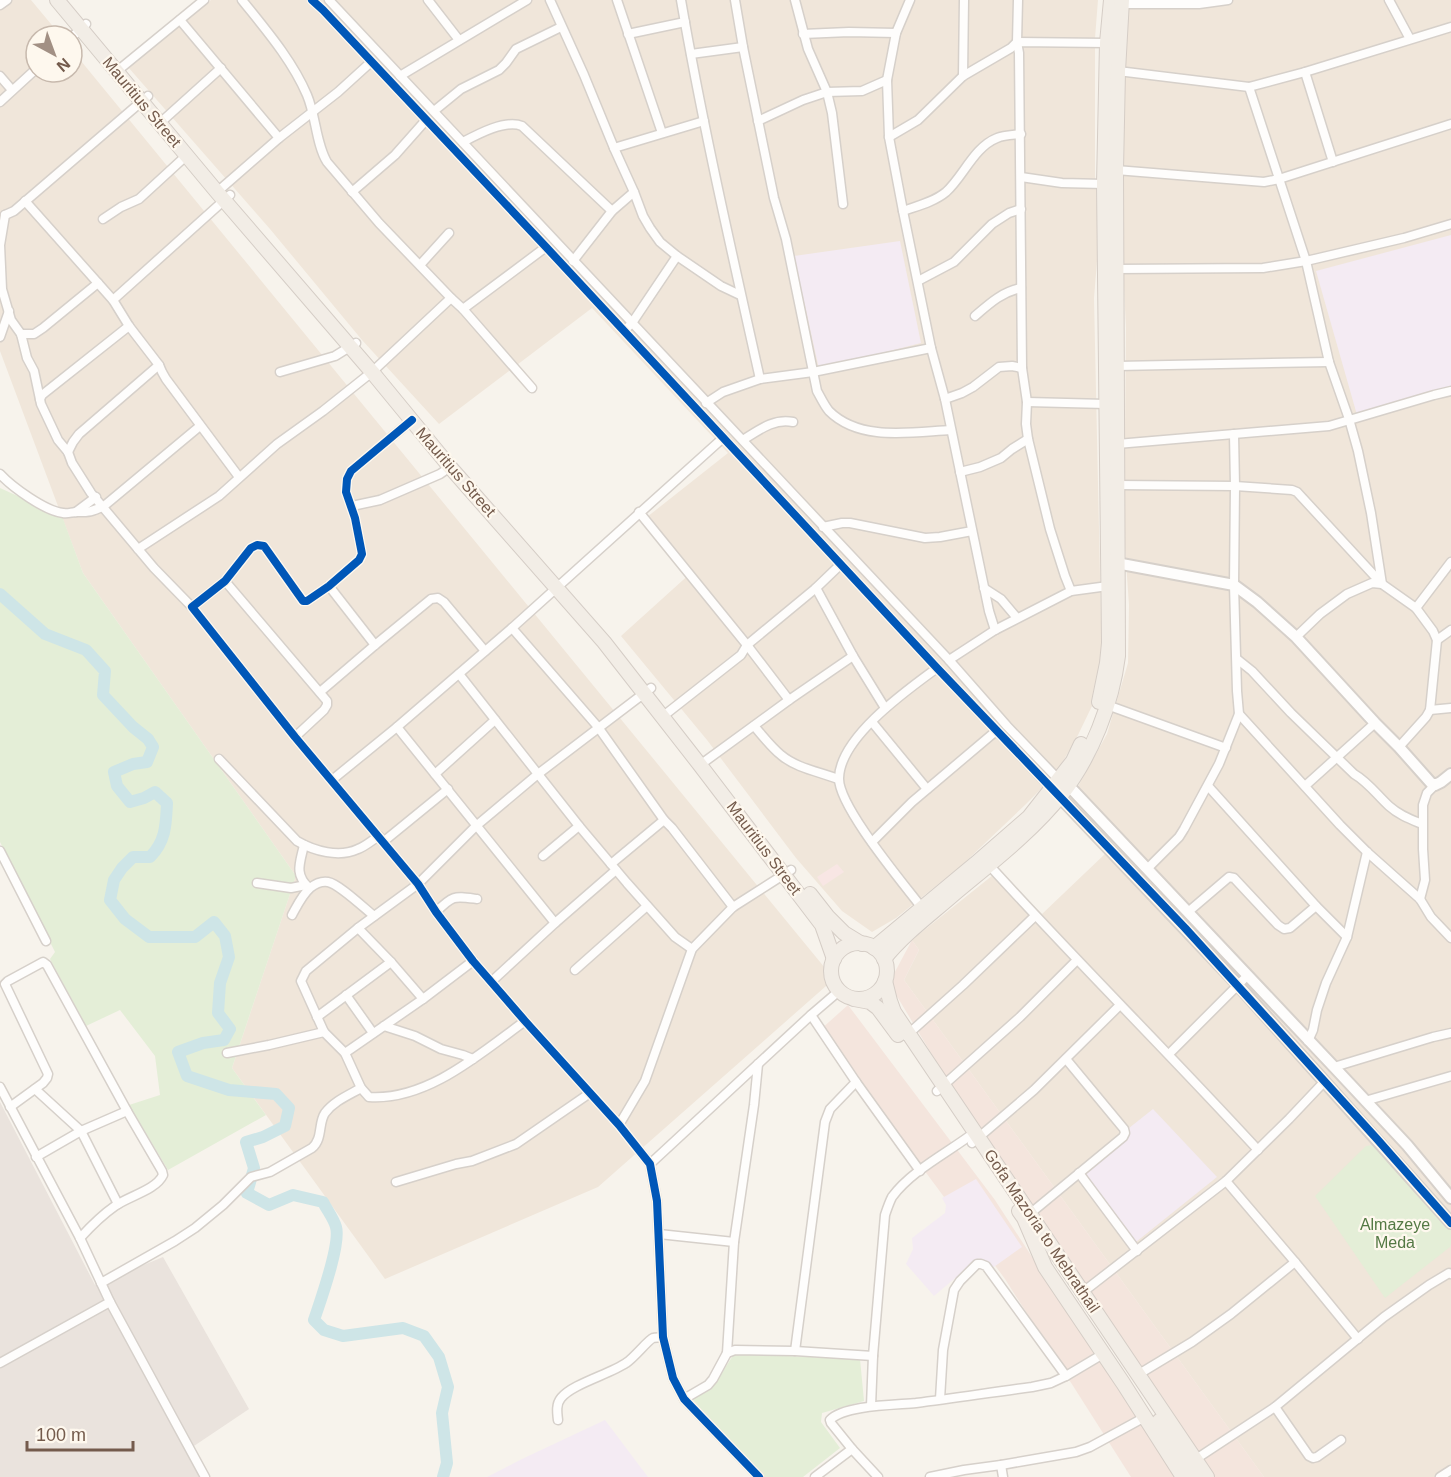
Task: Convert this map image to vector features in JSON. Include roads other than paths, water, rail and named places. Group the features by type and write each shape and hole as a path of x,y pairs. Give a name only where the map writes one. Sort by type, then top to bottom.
{"main road":[{"name":"Mauritius Street","path":"57,0 75,24"},
{"name":"Mauritius Street","path":"66,0 77,24"},
{"path":"868,946 921,908 975,864 1029,817 1080,766 1107,705 1118,656 1106,404 1104,184 1107,43 1118,1"},
{"path":"884,959 896,943 1036,823 1073,761 1098,704 1109,643 1108,586 1113,562 1117,485 1118,1"},
{"name":"Mauritius Street","path":"84,34 119,69 224,194"},
{"name":"Mauritius Street","path":"163,120 187,154 271,246 648,691 788,872 822,925 834,959"},
{"name":"Mauritius Street","path":"374,369 450,467 560,585"},
{"name":"Mauritius Street","path":"788,872 844,933 868,946"},
{"path":"854,944 868,946 884,959 885,981 873,995 864,999 854,999 839,991 834,984 831,967 839,952 846,947 854,944"},
{"name":"Gofa Mazoria to Mebrathail","path":"885,981 890,1001 905,1037"},
{"name":"Gofa Mazoria to Mebrathail","path":"854,999 870,1002 905,1037 1035,1231 1083,1292 1208,1477"},
{"path":"1035,1231 1055,1267 1196,1477"},
{"name":"Gofa Mazoria to Mebrathail","path":"1035,1231 1045,1267 1183,1477"}],"street":[{"path":"0,6 7,0"},
{"path":"119,69 204,0"},
{"path":"242,0 299,78 313,111 324,157 352,192 463,309 532,388"},
{"path":"312,0 546,247 996,730 1147,868 1407,1145 1451,1198"},
{"path":"329,0 949,660 1059,787 1451,1223"},
{"path":"428,0 459,40"},
{"path":"400,76 527,0"},
{"path":"550,0 650,228 660,242 677,256 721,286 740,295"},
{"path":"617,0 662,133"},
{"path":"681,0 740,295 760,379"},
{"path":"735,0 742,47 774,198 786,239 817,391 824,405 837,417 858,429 876,432 951,430"},
{"path":"795,0 808,49 827,92 832,113 843,204"},
{"path":"910,0 896,33 887,80 889,137 931,348 945,399 984,588 995,630"},
{"path":"963,76 964,0"},
{"path":"1017,0 1021,134 1022,368 1027,402 1026,424 1050,529 1071,591"},
{"path":"1118,1 1199,4 1228,0"},
{"path":"1389,0 1410,39"},
{"path":"180,20 279,138"},
{"path":"628,34 685,22"},
{"path":"434,111 461,88 500,69 516,50 561,27"},
{"path":"1118,71 1249,87 1451,27"},
{"path":"804,34 896,33"},
{"path":"889,137 918,120 963,76 1011,48 1017,42 1107,43"},
{"path":"691,54 742,47"},
{"path":"113,300 279,138 338,92 371,62"},
{"path":"163,120 221,68"},
{"path":"1305,72 1333,162"},
{"path":"0,76 12,90"},
{"path":"0,102 24,80"},
{"path":"758,121 803,100 827,92 862,90 887,80"},
{"path":"1249,87 1306,261 1329,362 1349,419 1371,513 1382,584"},
{"path":"408,100 416,92"},
{"path":"145,99 14,211 3,214 0,279 11,320 21,334 27,358 34,371 41,405 81,479 154,568 192,607 418,884 473,961 619,1125 650,1164 657,1201 663,1337 673,1378 684,1399 759,1477"},
{"path":"352,192 395,155 426,120"},
{"path":"614,147 704,121"},
{"path":"463,142 507,125 515,123 522,126 612,211"},
{"path":"1116,170 1264,182 1451,124"},
{"path":"903,211 931,201 946,192 986,144 999,137 1021,134"},
{"path":"103,219 139,199 187,154"},
{"path":"1021,177 1062,183 1104,184"},
{"path":"573,261 612,211 634,192"},
{"path":"25,201 113,300 200,426 239,477"},
{"path":"918,281 954,262 992,224 1009,213 1021,209"},
{"path":"1116,269 1263,268 1306,261 1404,238 1451,224"},
{"path":"420,265 449,233"},
{"path":"463,309 546,247"},
{"path":"624,331 632,323 677,256"},
{"path":"21,334 34,334 98,283"},
{"path":"975,316 1000,295 1021,288"},
{"path":"138,549 219,496 277,444 323,411 374,369 451,298"},
{"path":"0,337 9,310"},
{"path":"40,399 42,395 129,326"},
{"path":"280,372 335,356 353,345"},
{"path":"706,402 723,392 760,379 813,372 931,348"},
{"path":"1117,366 1329,362"},
{"path":"68,452 79,434 159,365"},
{"path":"945,399 973,387 999,368 1012,366 1022,368"},
{"path":"1117,444 1329,426 1451,391"},
{"path":"1027,402 1106,404"},
{"path":"192,607 225,581 251,548 261,545 264,546 303,601 307,602 329,586 359,560 362,554 352,506 346,492 347,479 351,471 412,420"},
{"path":"743,440 770,424 785,420 793,422"},
{"path":"0,474 19,491 47,507 63,513 92,512 104,506 200,426"},
{"path":"1147,868 1179,837 1208,786 1239,714 1234,585 1234,434"},
{"path":"332,780 512,628 723,438"},
{"path":"960,472 1001,458 1028,439"},
{"path":"352,506 380,500 440,474 450,467"},
{"path":"1117,485 1235,486 1297,492 1382,584 1416,608 1437,640 1430,710 1399,747"},
{"path":"76,512 96,497"},
{"path":"639,512 789,700"},
{"path":"823,527 850,523 925,538 972,531"},
{"path":"1113,562 1234,585 1296,636 1435,785"},
{"path":"1416,608 1451,562"},
{"path":"666,714 741,655 747,645 816,588 841,564"},
{"path":"225,581 327,701 324,710 296,737"},
{"path":"1296,636 1347,594 1372,583 1382,584"},
{"path":"329,586 375,645"},
{"path":"949,660 995,630 1071,591 1108,586"},
{"path":"816,588 853,656 885,708"},
{"path":"984,588 1001,599 1017,618"},
{"path":"320,692 431,599 438,598 444,602 485,651"},
{"path":"512,628 598,727 664,820 733,907"},
{"path":"1437,640 1451,630"},
{"path":"704,762 853,656"},
{"path":"1237,659 1252,671 1354,774 1400,814 1422,824"},
{"path":"921,908 862,829 842,792 838,779 842,760 855,740 885,708 938,668"},
{"path":"459,674 579,826 675,937 692,949"},
{"path":"525,1021 473,1059 430,1084 401,1095 369,1097 362,1088 345,1053 324,1032 301,981 306,971 358,928 418,884 476,826 538,774 648,691"},
{"path":"1107,705 1226,748"},
{"path":"1430,710 1451,708"},
{"path":"1239,714 1340,825 1420,898 1431,917 1451,938"},
{"path":"435,774 495,720"},
{"path":"872,722 927,789"},
{"path":"1305,786 1375,723"},
{"path":"754,726 781,755 808,769 838,779"},
{"path":"397,727 555,922"},
{"path":"872,842 927,789 996,730"},
{"path":"219,759 297,841 320,851 348,853 381,839 448,789"},
{"path":"1420,898 1425,880 1423,805 1427,793 1451,774"},
{"path":"1208,786 1316,906 1347,937"},
{"path":"491,982 664,820"},
{"path":"543,856 579,826"},
{"path":"304,846 299,872 307,887"},
{"path":"0,851 46,941"},
{"path":"1308,1041 1326,983 1347,937 1367,852"},
{"path":"989,865 1258,1150"},
{"path":"619,1125 645,1081 692,949 733,907 788,872"},
{"path":"1188,912 1229,877 1234,878 1284,929 1290,927 1316,906"},
{"path":"257,883 291,888 307,887 327,881 374,916"},
{"path":"292,915 307,887"},
{"path":"436,912 453,897 477,899"},
{"path":"575,970 647,906"},
{"path":"905,1037 1035,916"},
{"path":"358,928 423,999"},
{"path":"941,1089 1020,1017 1077,960"},
{"path":"345,1053 473,961"},
{"path":"10,1107 43,1083 48,1074 5,984 43,962 47,964 163,1175 158,1184 118,1204 93,1223 80,1238"},
{"path":"317,1017 391,962"},
{"path":"1169,1054 1247,976"},
{"path":"650,1164 839,991"},
{"path":"346,995 374,1033"},
{"path":"871,1406 885,1215 890,1200 920,1170 974,1137 1034,1090 1120,1005"},
{"path":"811,1015 920,1170"},
{"path":"384,1026 473,1059"},
{"path":"227,1053 324,1032"},
{"path":"1334,1067 1433,1037 1451,1034"},
{"path":"1027,1216 1125,1133 1066,1059"},
{"path":"684,1399 708,1385 727,1353 734,1242 758,1064"},
{"path":"1365,1101 1451,1076"},
{"path":"795,1351 825,1122 830,1109 856,1082"},
{"path":"1083,1292 1226,1181 1324,1082"},
{"path":"0,1088 80,1238 110,1302 205,1477"},
{"path":"101,1283 185,1234 223,1205 251,1177 270,1172 317,1144 324,1114 334,1104 362,1088"},
{"path":"35,1089 81,1131 118,1204"},
{"path":"396,1182 472,1161 516,1144 590,1093"},
{"path":"36,1157 81,1131 127,1111"},
{"path":"1079,1173 1137,1251"},
{"path":"1226,1181 1358,1339"},
{"path":"659,1234 734,1242"},
{"path":"1138,1374 1192,1342 1231,1314 1295,1262"},
{"path":"940,1399 943,1350 954,1290 977,1264 987,1266 1066,1376"},
{"path":"1196,1459 1275,1407 1384,1317 1430,1285 1449,1273 1451,1274"},
{"path":"0,1363 110,1302"},
{"path":"558,1420 559,1400 567,1392 626,1364 650,1340 663,1337"},
{"path":"727,1353 748,1349 873,1356"},
{"path":"878,1477 831,1423 830,1420 838,1414 871,1406 916,1403 1051,1383 1103,1354"},
{"path":"1275,1407 1312,1458 1341,1440"},
{"path":"930,1477 1076,1452 1145,1418"},
{"path":"815,1477 852,1449"},
{"path":"1001,1465 1003,1477"},
{"path":"1440,1477 1451,1470"}],"waterway":[{"path":"0,594 45,634 86,650 105,671 103,695 133,727 148,739 153,747 147,762 133,764 114,772 117,786 130,802 155,792 167,803 164,832 159,845 150,857 133,857 122,868 114,880 110,900 125,919 149,937 195,937 214,922 225,936 229,957 220,983 218,1013 230,1029 224,1040 203,1043 178,1052 187,1076 229,1090 276,1094 289,1108 285,1126 263,1137 246,1142 254,1168 247,1193 269,1205 293,1195 323,1202 332,1218 336,1227 336,1246 314,1320 324,1330 343,1336 403,1328 424,1336 439,1357 448,1387 442,1413 447,1463 443,1477"}],"park label":[{"name":"Almazeye Meda","path":"1395,1233"}]}
